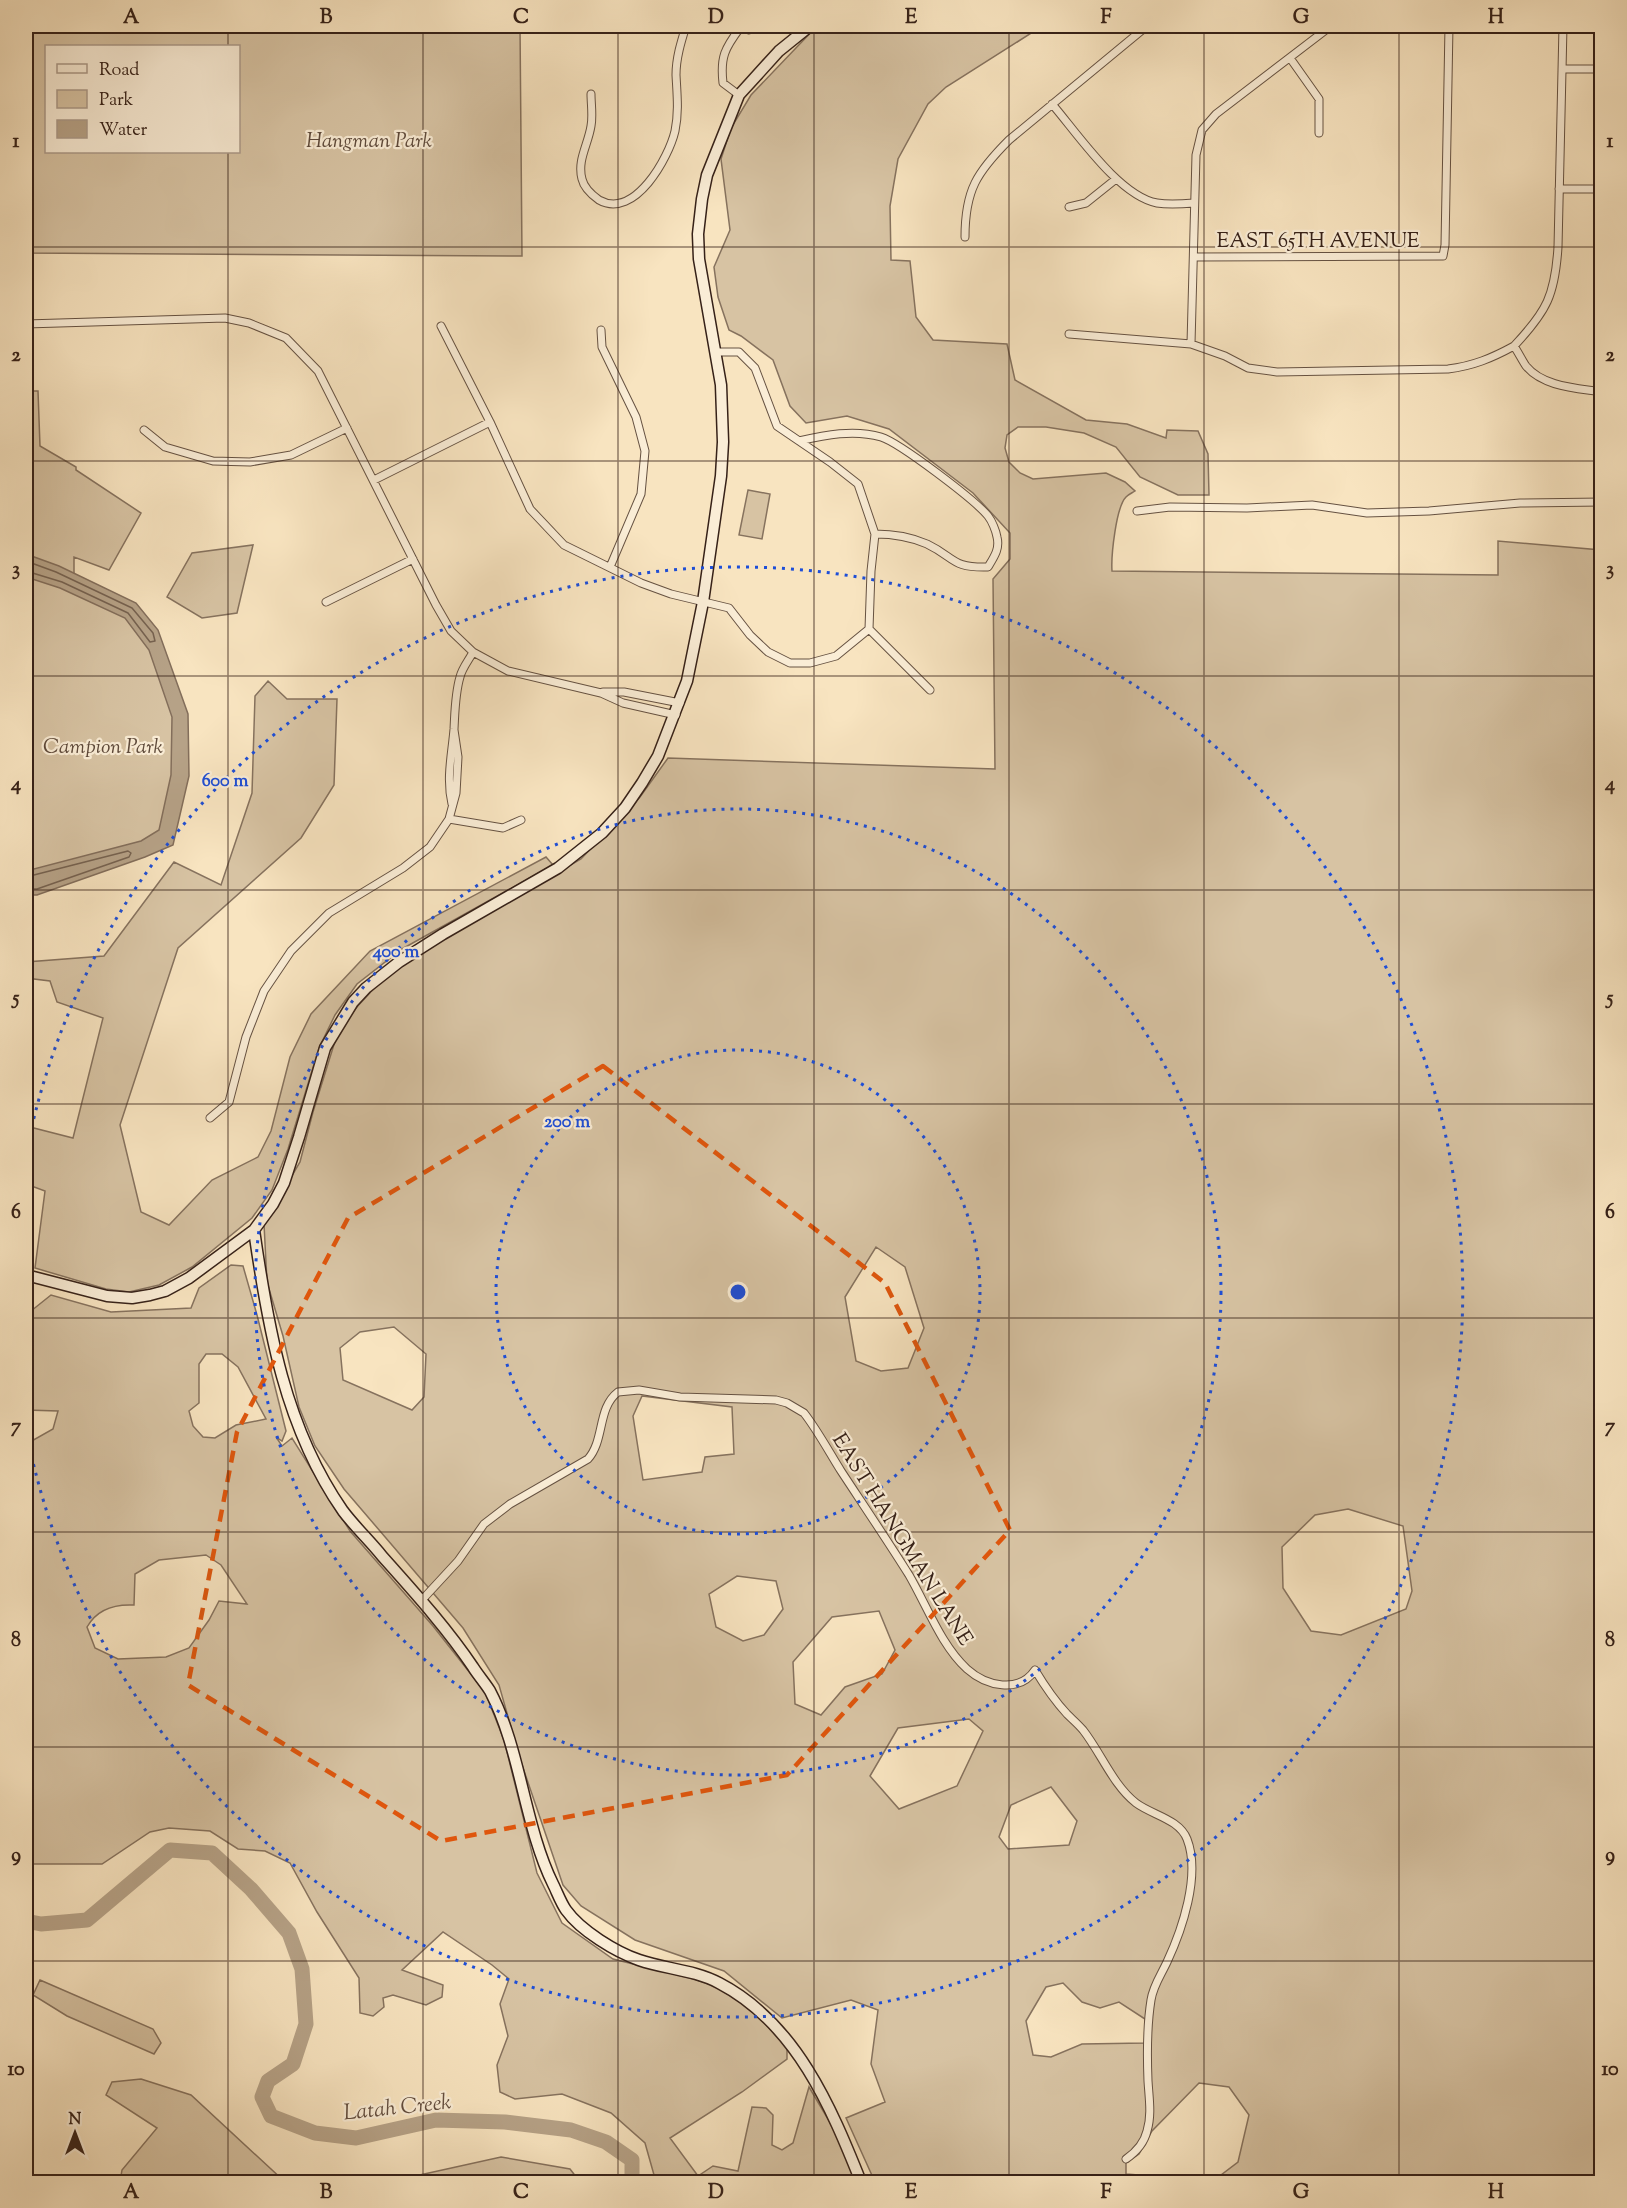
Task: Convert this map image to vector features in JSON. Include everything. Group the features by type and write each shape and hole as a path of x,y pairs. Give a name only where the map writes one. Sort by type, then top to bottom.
{"main road":[{"path":"26,1275 107,1296 132,1298 150,1295 165,1292 189,1278 254,1230 273,1204 284,1183 325,1048 353,1002 366,988 399,962 558,868 602,833 625,808 658,756 676,715 694,653 721,476 723,442 721,385 699,259 698,234 702,199 707,175 738,95 779,51 810,26"},
{"path":"254,1230 269,1323 281,1375 298,1428 319,1472 344,1512 459,1646 490,1691 508,1739 544,1865 566,1911 599,1941 639,1960 718,1982 754,2006 788,2040 816,2082 861,2182"}],"street":[{"path":"591,94 592,124 582,154 580,168 582,182 591,194 603,202 628,200 642,191 655,175 667,154 675,131 678,109 676,73 679,50 686,26"},
{"path":"738,95 723,83 721,67 726,48 739,27 749,30 757,26"},
{"path":"965,237 965,217 969,195 990,159 1009,140 1147,26"},
{"path":"1191,344 1194,203 1198,141 1206,125 1216,114 1331,26"},
{"name":"EAST 65TH AVENUE","path":"1194,257 1443,256 1449,26"},
{"path":"1069,334 1191,344 1225,356 1248,368 1277,372 1458,368 1487,360 1514,346 1541,315 1551,296 1557,267 1563,26"},
{"path":"1290,58 1319,99 1319,133"},
{"path":"1562,69 1602,69"},
{"path":"1052,104 1116,179 1137,195 1155,202 1194,203"},
{"path":"1069,207 1086,203 1116,179"},
{"path":"1559,189 1602,189"},
{"path":"26,324 225,318 249,323 286,338 318,371 436,605 452,631 473,652 508,671 601,693 622,703 676,715"},
{"path":"441,326 490,422 530,509 564,544 661,590 729,608 750,635 768,652 790,663 810,663 836,656 869,629"},
{"path":"601,330 602,347 636,417 645,451 640,494 610,567"},
{"path":"1514,346 1528,368 1545,380 1573,388 1602,392"},
{"path":"716,352 739,352 755,369 777,426 858,484 875,534 869,629 930,690"},
{"path":"374,480 490,422"},
{"path":"144,430 165,447 213,460 250,462 291,455 347,428"},
{"path":"799,441 821,436 860,433 882,438 900,447 990,517 998,538 997,552 988,567 966,567 951,561 926,544 891,534 875,534"},
{"path":"1137,512 1170,507 1247,508 1312,505 1377,513 1429,512 1520,503 1602,502"},
{"path":"326,602 413,559"},
{"path":"210,1118 229,1102 246,1037 264,991 291,951 329,913 403,868 430,847 448,819 452,804 449,790 450,755 455,701 460,675 473,652"},
{"path":"601,693 624,692 680,703"},
{"path":"448,819 503,828 521,820"},
{"name":"EAST HANGMAN LANE","path":"421,1601 458,1561 484,1524 510,1504 588,1459 597,1448 609,1401 618,1392 639,1390 680,1397 776,1400 787,1403 804,1413 909,1576 956,1658 968,1671 982,1680 1003,1685 1018,1684 1030,1677 1035,1670 1054,1698 1084,1731 1126,1794 1150,1812 1171,1822 1186,1838 1190,1862 1188,1903 1182,1927 1150,2000 1147,2067 1148,2131 1143,2143 1126,2159"}],"highlighted area":[{"path":"603,1066 885,1283 1010,1530 787,1775 441,1841 188,1685 237,1432 348,1218"}],"green space":[{"name":"Hangman Park","path":"26,26 520,26 522,256 26,253"},
{"path":"817,26 1040,26 946,87 928,104 898,159 890,206 891,260 910,261 916,317 933,340 1007,344 1015,380 1086,420 1127,424 1166,438 1167,430 1198,431 1208,454 1209,495 1178,495 1140,477 1116,447 1084,433 1046,427 1018,427 1007,435 1005,448 1009,462 1020,473 1033,479 1106,473 1125,482 1135,491 1122,502 1119,511 1113,544 1112,571 1498,575 1498,541 1601,550 1601,2182 875,2182 846,2118 885,2102 871,2064 878,2010 851,2000 782,2018 724,1971 635,1940 581,1906 563,1885 520,1759 499,1685 463,1628 344,1489 315,1446 299,1407 283,1336 267,1282 264,1224 300,1162 336,1038 355,1009 379,983 420,953 581,859 640,797 668,758 995,769 993,579 1010,559 1010,533 973,493 889,429 847,416 806,423 790,406 773,360 741,336 729,330 718,297 714,267 730,230 721,159 731,128 751,95","holes":["876,1247 905,1267 924,1328 908,1368 881,1371 856,1361 845,1297","394,1327 426,1354 424,1397 412,1410 343,1380 340,1348 360,1332","642,1396 732,1407 734,1454 705,1457 702,1472 643,1480 633,1416","1348,1509 1403,1526 1412,1591 1406,1609 1341,1635 1311,1631 1283,1588 1282,1547 1315,1515","737,1576 776,1581 783,1609 764,1635 743,1641 716,1627 709,1594","879,1611 895,1650 882,1674 845,1687 821,1715 795,1704 793,1662 832,1617","969,1719 983,1731 957,1786 899,1809 870,1776 898,1728","1051,1787 1077,1821 1069,1845 1008,1849 999,1837 1011,1805","1063,1983 1082,2002 1100,2008 1119,2002 1145,2019 1145,2043 1082,2044 1051,2057 1033,2055 1026,2021 1046,1987","1199,2083 1229,2087 1249,2115 1238,2162 1213,2181 1126,2174 1126,2163 1139,2154 1152,2131"]},
{"name":"Campion Park","path":"26,391 38,391 40,446 76,467 76,470 141,513 109,570 74,557 74,583 128,609 155,642 181,716 166,835 26,884"},
{"path":"748,490 770,494 762,539 739,535"},
{"path":"253,545 237,613 202,618 167,597 192,553"},
{"path":"268,681 287,699 337,699 334,785 301,838 178,948 120,1125 141,1212 169,1225 212,1180 258,1157 271,1131 290,1057 311,1014 370,951 546,857 553,865 402,949 357,984 335,1015 319,1048 288,1149 272,1190 252,1218 192,1267 159,1285 129,1292 106,1289 35,1268 45,1191 26,1184 26,1126 73,1138 103,1018 57,1002 50,981 26,978 26,962 104,956 174,862 221,885 252,793 255,696"},
{"path":"231,1265 243,1266 286,1431 282,1441 276,1437 282,1446 292,1438 350,1531 433,1626 485,1692 504,1740 537,1873 562,1923 613,1959 715,1986 751,2009 787,2047 787,2059 742,2092 670,2138 698,2176 713,2166 738,2171 752,2107 766,2108 773,2115 772,2145 782,2150 793,2143 809,2087 841,2141 855,2182 656,2182 645,2143 611,2113 562,2094 515,2099 500,2092 497,2065 508,2036 500,2004 509,1979 443,1932 402,1970 443,1985 442,1997 426,2005 393,1995 383,1998 384,2007 373,2016 360,2013 359,1978 317,1912 290,1863 265,1851 238,1849 210,1831 169,1828 150,1832 102,1864 26,1864 26,1442 53,1429 58,1411 26,1410 26,1309 31,1311 51,1295 111,1312 191,1308 199,1288","holes":["206,1354 222,1354 238,1367 266,1419 236,1425 215,1438 203,1437 193,1426 189,1411 199,1403 199,1364","206,1555 221,1565 247,1604 219,1601 189,1648 166,1657 118,1659 95,1648 87,1627 96,1616 107,1609 120,1605 134,1605 135,1574 159,1560"]},
{"path":"40,1980 153,2029 161,2043 154,2054 67,2016 33,1995"},
{"path":"141,2079 191,2095 285,2182 120,2182 122,2170 157,2128 106,2095 112,2082"},
{"path":"501,2157 570,2169 580,2182 388,2182"}],"water":[{"path":"26,554 59,566 136,603 158,630 188,714 189,776 173,845 37,895 26,895 26,871 141,841 159,830 171,775 172,717 149,650 125,618 60,588 26,577"}],"waterway":[{"name":"Latah Creek","path":"26,1921 41,1924 87,1920 170,1850 212,1853 251,1889 289,1933 302,1969 306,2024 293,2064 268,2081 262,2097 271,2116 315,2133 356,2138 436,2120 505,2122 571,2130 606,2142 632,2160 632,2182"}]}
